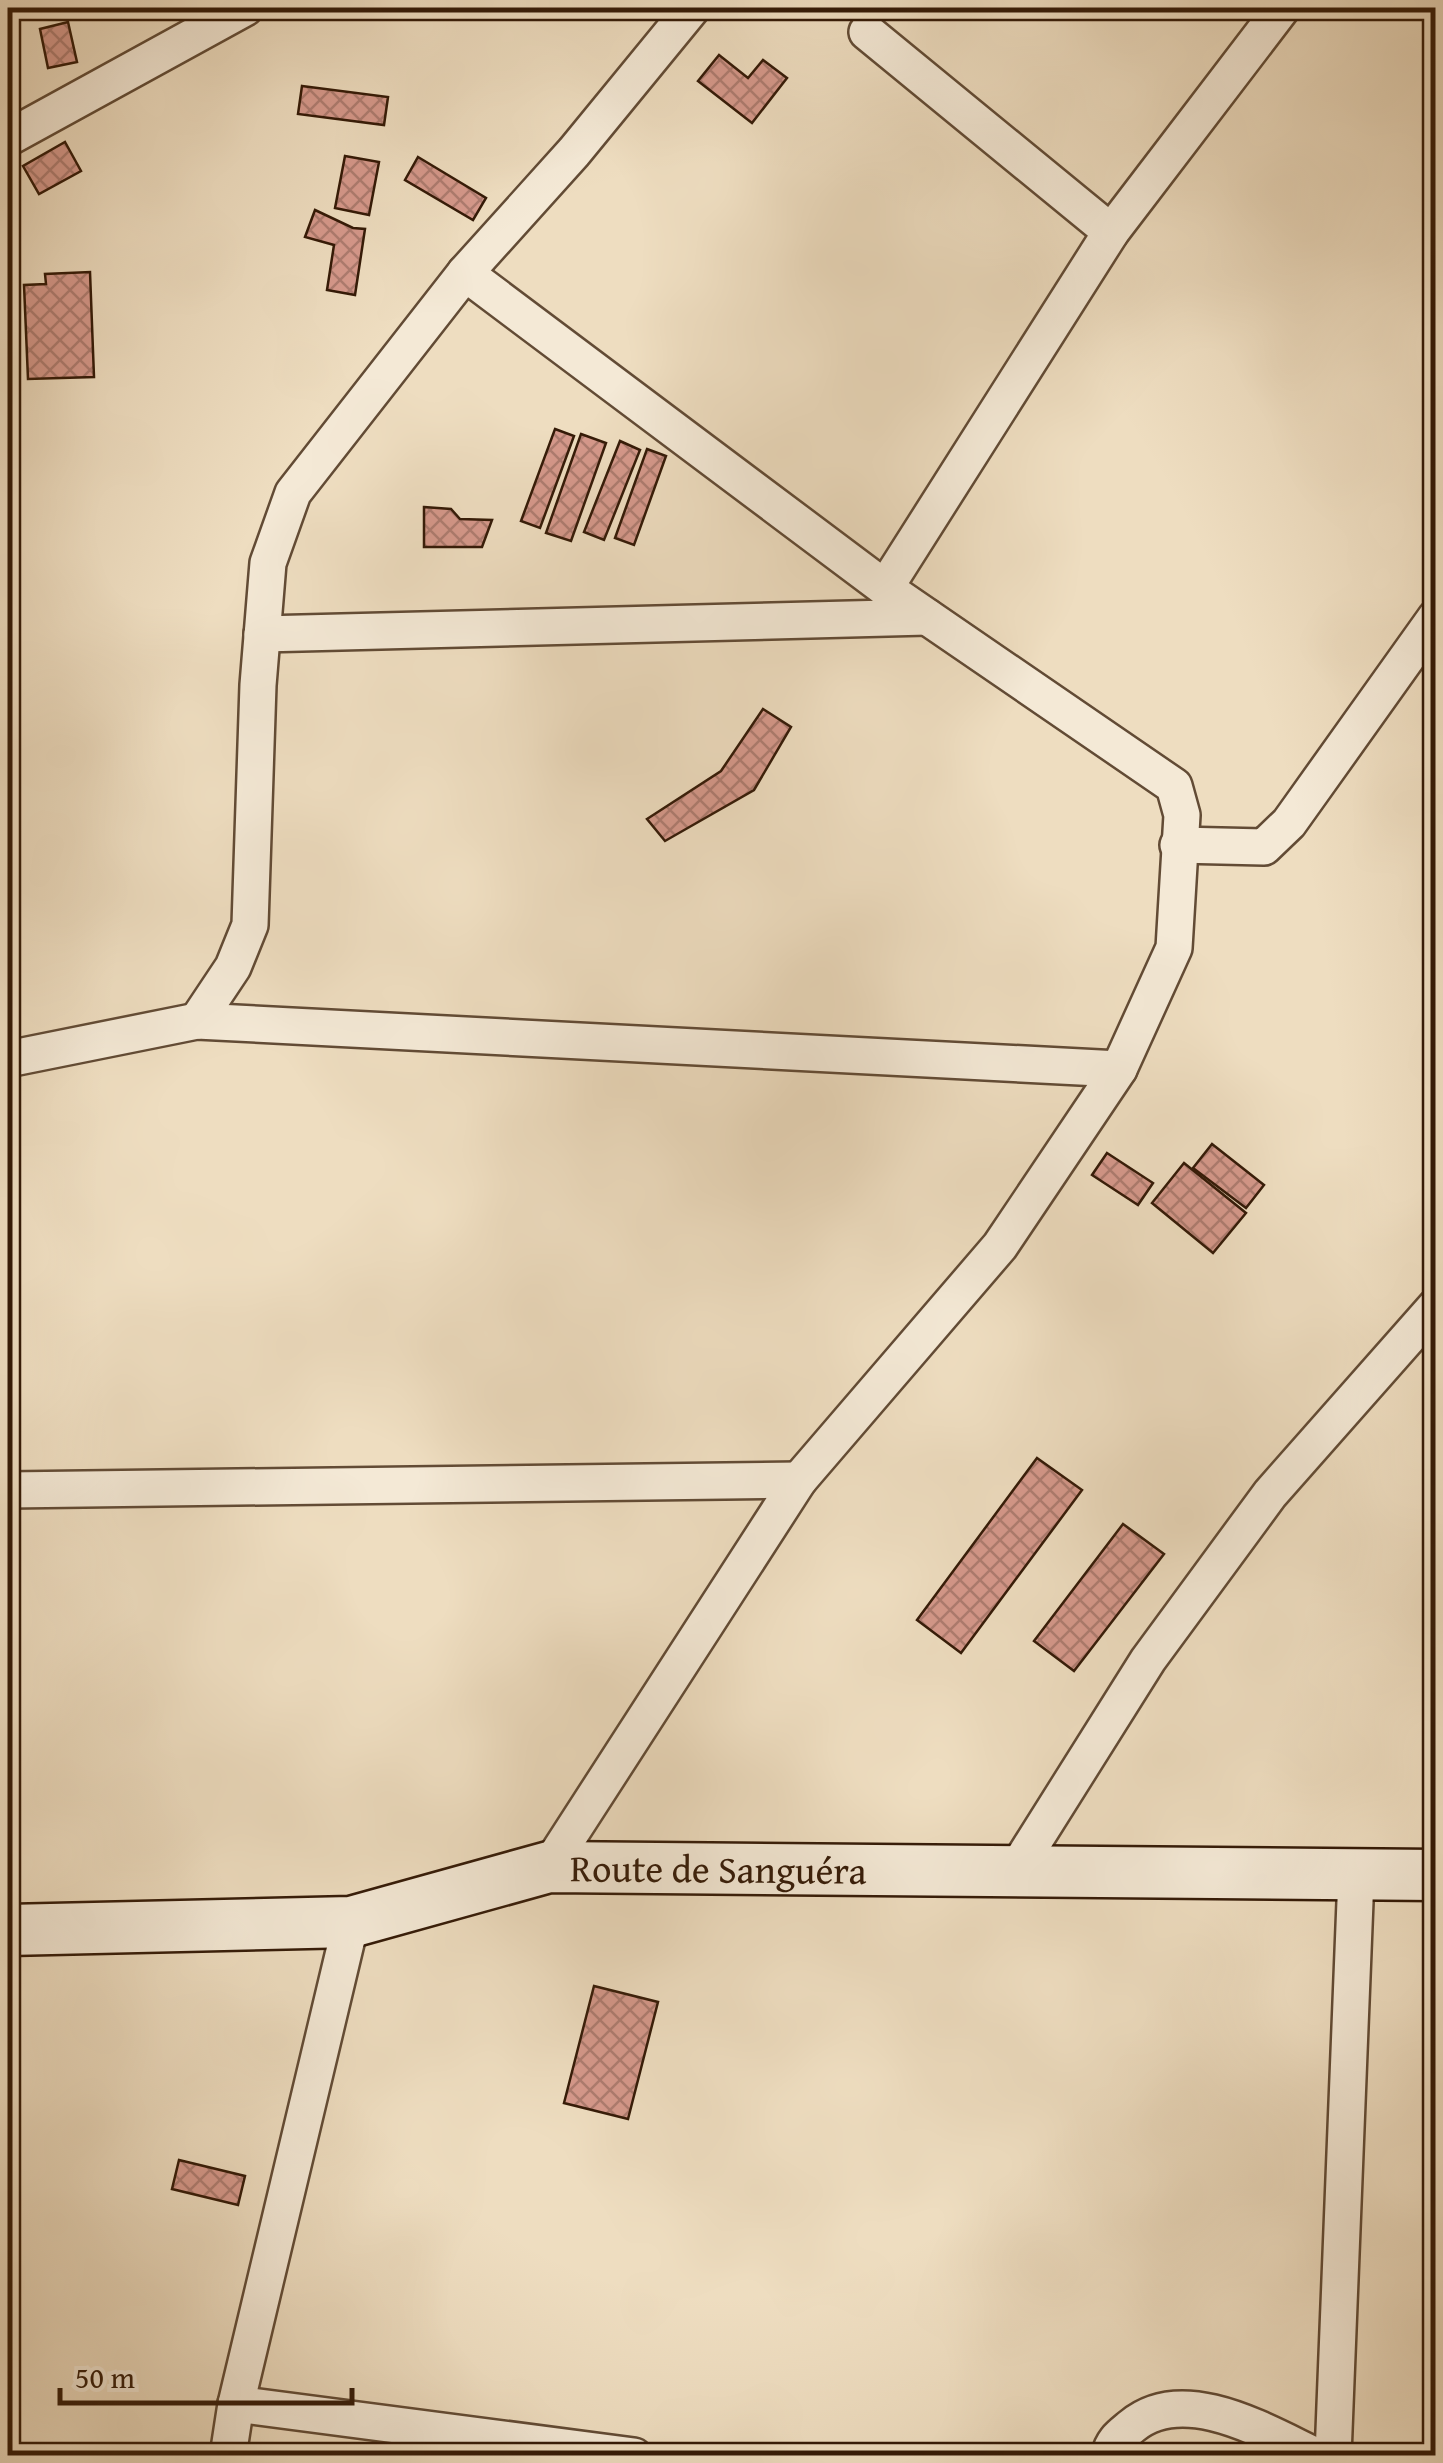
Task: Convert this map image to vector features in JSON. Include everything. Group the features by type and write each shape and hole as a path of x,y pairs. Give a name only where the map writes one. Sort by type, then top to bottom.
{"street":[{"path":"8,138 246,8"},
{"path":"197,1021 233,967 250,925 268,564 293,493 465,273 574,152 692,8"},
{"path":"885,588 1111,232 1282,8"},
{"path":"867,32 1111,232"},
{"path":"465,273 885,588 1174,786 1182,815 1174,948 1119,1069 1000,1246 798,1480 549,1866"},
{"path":"262,634 927,617"},
{"path":"1178,845 1264,847 1289,824 1436,617"},
{"path":"8,1059 197,1021 1119,1069"},
{"path":"1014,1873 1148,1660 1270,1494 1436,1306"},
{"path":"8,1490 798,1480"},
{"name":"Route de Sanguéra","path":"8,1930 352,1922 549,1866 1436,1876"},
{"path":"1334,2456 1356,1876"},
{"path":"228,2456 236,2404 352,1922"},
{"path":"236,2404 634,2456"},
{"path":"1109,2456 1112,2442 1146,2414 1191,2409 1245,2423 1316,2456"}],"building":[{"path":"68,22 77,62 48,68 40,29"},
{"path":"719,55 748,78 763,60 787,78 752,123 698,81"},
{"path":"302,86 388,97 384,125 298,114"},
{"path":"65,142 81,171 39,194 23,166"},
{"path":"345,156 379,162 369,215 335,208"},
{"path":"418,157 486,198 473,220 405,180"},
{"path":"315,210 353,228 365,229 355,295 327,290 334,245 305,237"},
{"path":"90,272 94,377 28,379 24,285 46,284 45,274"},
{"path":"555,429 574,436 540,528 521,521"},
{"path":"581,434 606,443 571,541 546,533"},
{"path":"620,441 640,450 604,540 584,532"},
{"path":"647,449 666,456 634,545 615,538"},
{"path":"424,507 451,509 460,519 492,520 482,547 424,547"},
{"path":"763,709 791,727 754,790 665,841 647,819 721,771"},
{"path":"1212,1144 1264,1185 1246,1208 1193,1168"},
{"path":"1107,1153 1153,1183 1138,1205 1092,1175"},
{"path":"1184,1163 1246,1213 1213,1253 1152,1203"},
{"path":"1037,1458 1082,1490 961,1653 917,1620"},
{"path":"1123,1524 1164,1554 1074,1671 1034,1641"},
{"path":"594,1986 658,2002 628,2119 564,2103"},
{"path":"179,2160 245,2176 238,2205 172,2189"}]}
